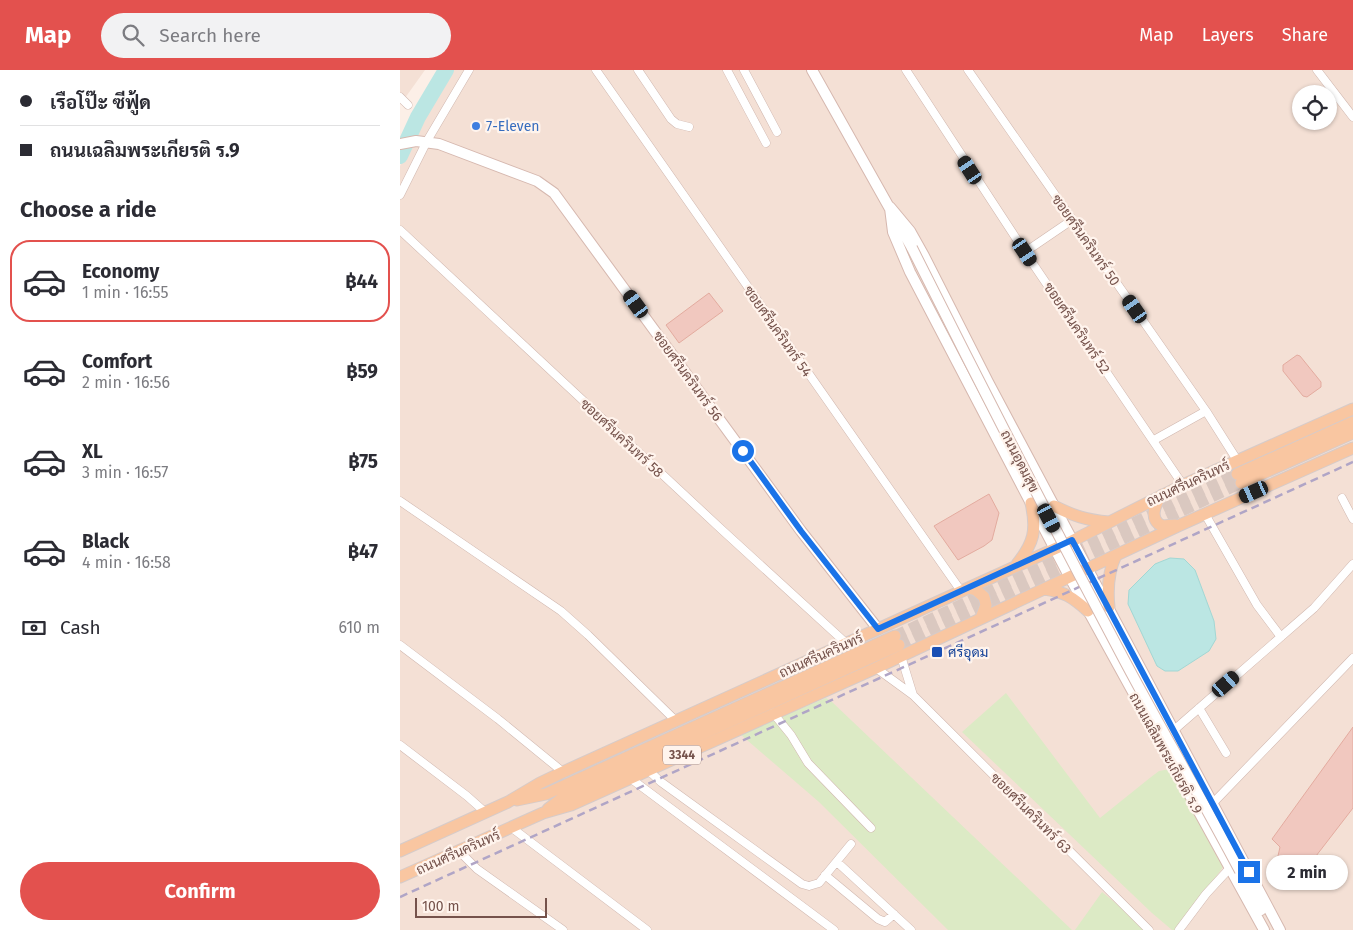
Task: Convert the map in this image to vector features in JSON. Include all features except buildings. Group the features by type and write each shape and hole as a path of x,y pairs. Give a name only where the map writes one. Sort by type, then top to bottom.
{"main road":[{"name":"ถนนอุดมสุข","path":"812,70 912,248 1035,492 1121,655 1205,804 1235,870"},
{"path":"400,144 421,141"},
{"name":"ซอยศรีนครินทร์ 56","path":"421,141 439,144 537,181 554,193 801,531 878,629"},
{"name":"ถนนอุดมสุข","path":"890,208 910,231 1088,568"},
{"name":"ถนนอุดมสุข","path":"890,208 893,232 910,272 1069,576"},
{"name":"ถนนศรีนครินทร์","path":"400,851 508,802 540,783 1072,540 1236,460 1353,409"},
{"name":"ถนนศรีนครินทร์","path":"1353,422 1239,479 1353,433"},
{"path":"995,435 1002,440 1007,440 1011,437 1012,427"},
{"name":"ถนนศรีนครินทร์","path":"508,802 546,794 899,646 962,627 1180,525 1353,448"},
{"path":"1162,495 1154,507 1154,515 1158,522 1163,526 1180,525"},
{"path":"1016,566 1027,552 1033,538 1034,516 1031,503"},
{"path":"1054,506 1073,516 1108,522"},
{"path":"1109,607 1107,588 1112,563 1116,555"},
{"name":"ถนนเฉลิมพระเกียรติ ร.9","path":"1088,568 1280,930"},
{"name":"ถนนเฉลิมพระเกียรติ ร.9","path":"1069,576 1235,870 1266,930"},
{"path":"964,589 976,590 984,597 986,605 981,618"},
{"path":"1044,589 1059,591 1071,596 1088,611"},
{"path":"1108,648 1106,639 1111,632 1119,632 1125,639"},
{"name":"ถนนศรีนครินทร์","path":"400,878 543,813 571,805 876,668 899,646"},
{"name":"ถนนศรีนครินทร์","path":"543,813 565,796 899,646"},
{"name":"ถนนเฉลิมพระเกียรติ ร.9","path":"1235,870 1273,930"},
{"name":"ถนนเฉลิมพระเกียรติ ร.9","path":"1259,908 1266,930"}],"street":[{"path":"400,195 421,141 469,70"},
{"name":"ซอยศรีนครินทร์ 54","path":"596,70 964,589"},
{"path":"638,70 672,119 677,124 689,128"},
{"path":"727,70 766,142"},
{"path":"744,70 777,132"},
{"name":"ซอยศรีนครินทร์ 52","path":"906,70 1025,252 1183,485"},
{"name":"ซอยศรีนครินทร์ 50","path":"968,70 1206,411 1236,460"},
{"path":"1317,70 1353,117"},
{"path":"400,97 408,105"},
{"path":"1025,252 1072,220"},
{"name":"ซอยศรีนครินทร์ 58","path":"400,230 847,644"},
{"path":"1154,440 1206,411"},
{"path":"1342,498 1353,519"},
{"path":"400,501 561,611 676,721"},
{"path":"1205,514 1257,605 1281,637"},
{"path":"1174,730 1314,608 1353,564"},
{"path":"400,645 564,772"},
{"name":"ซอยศรีนครินทร์ 63","path":"899,646 913,695"},
{"path":"1213,803 1353,658"},
{"name":"ซอยศรีนครินทร์ 63","path":"876,668 913,695 1149,930"},
{"path":"1199,708 1226,754"},
{"path":"773,714 791,735 808,763 872,828"},
{"path":"400,745 485,812"},
{"path":"648,770 661,782 802,884 814,886 819,884 851,844"},
{"path":"630,778 834,930"},
{"path":"512,828 646,930"},
{"path":"459,851 477,869 563,930"},
{"path":"837,862 911,930"},
{"path":"1180,930 1206,894 1235,870"},
{"path":"825,876 878,919 885,922 894,914"}],"shaded area":[{"path":"400,70 425,70 400,105"},
{"path":"451,70 1353,70 1353,930 400,930 400,166 421,119"}],"green space":[{"path":"1006,693 1100,818 1159,771 1170,769 1223,867 1178,930 1172,930 1152,913 962,732"},
{"path":"826,698 1072,930 948,930 819,802 740,734"},
{"path":"1102,892 1134,918 1145,930 1075,930"}],"water":[{"path":"1170,558 1184,559 1195,570 1214,621 1216,639 1209,651 1178,671 1165,671 1157,666 1128,604 1129,590 1155,564"}],"waterway":[{"path":"400,156 418,117 446,70"}],"tunnel":[{"path":"895,636 1237,474"},
{"path":"899,645 1241,483"}],"railway":[{"path":"400,897 1353,462"}],"place":[{"name":"7-Eleven","path":"476,126"},
{"name":"ศรีอุดม","path":"937,652"}],"route":[{"path":"743,451 801,531 878,629 1072,540 1249,872"}]}
